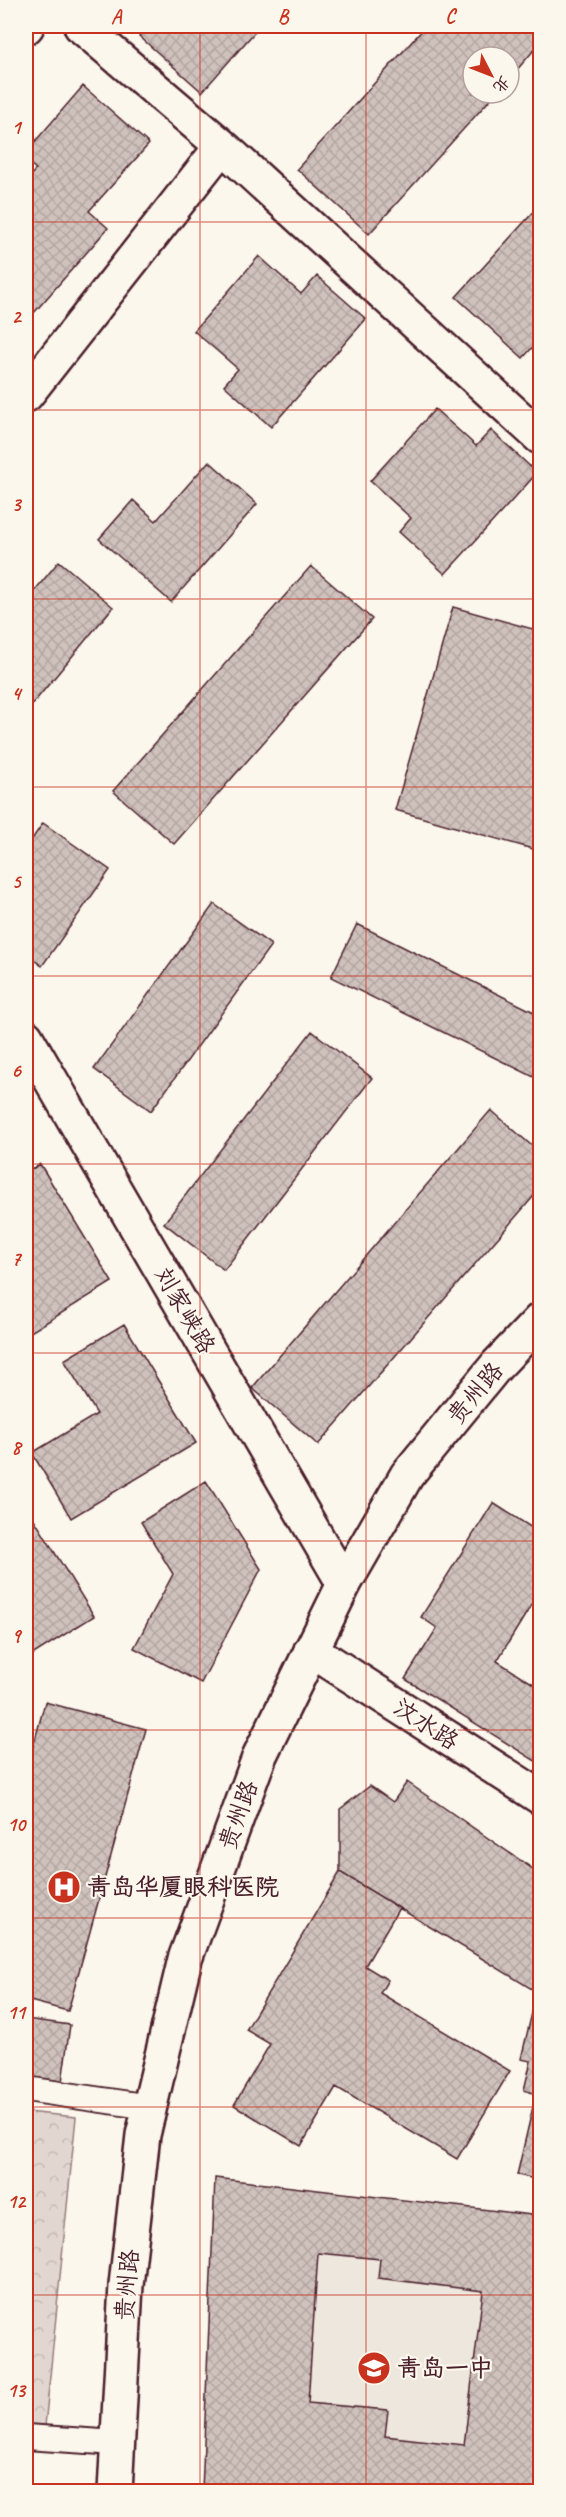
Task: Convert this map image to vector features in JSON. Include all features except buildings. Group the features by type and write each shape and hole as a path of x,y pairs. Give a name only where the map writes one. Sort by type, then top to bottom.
{"street":[{"path":"81,26 222,146 540,437"},
{"path":"26,395 222,146"},
{"name":"刘家峡路","path":"26,1037 344,1584"},
{"name":"贵州路","path":"116,2492 126,2285 144,2135 185,1959 260,1755 344,1584 407,1475 498,1365 540,1320"},
{"name":"汶水路","path":"311,1650 540,1797"}],"lane":[{"path":"26,2089 150,2107"},
{"path":"26,2437 117,2443"}],"shaded area":[{"name":"青岛一中","path":"215,2178 540,2216 540,2491 202,2492"}],"green space":[{"path":"26,2112 76,2117 45,2426 26,2425"}],"place":[{"name":"青岛华厦眼科医院","path":"64,1887"},
{"name":"青岛一中","path":"374,2368"}]}
